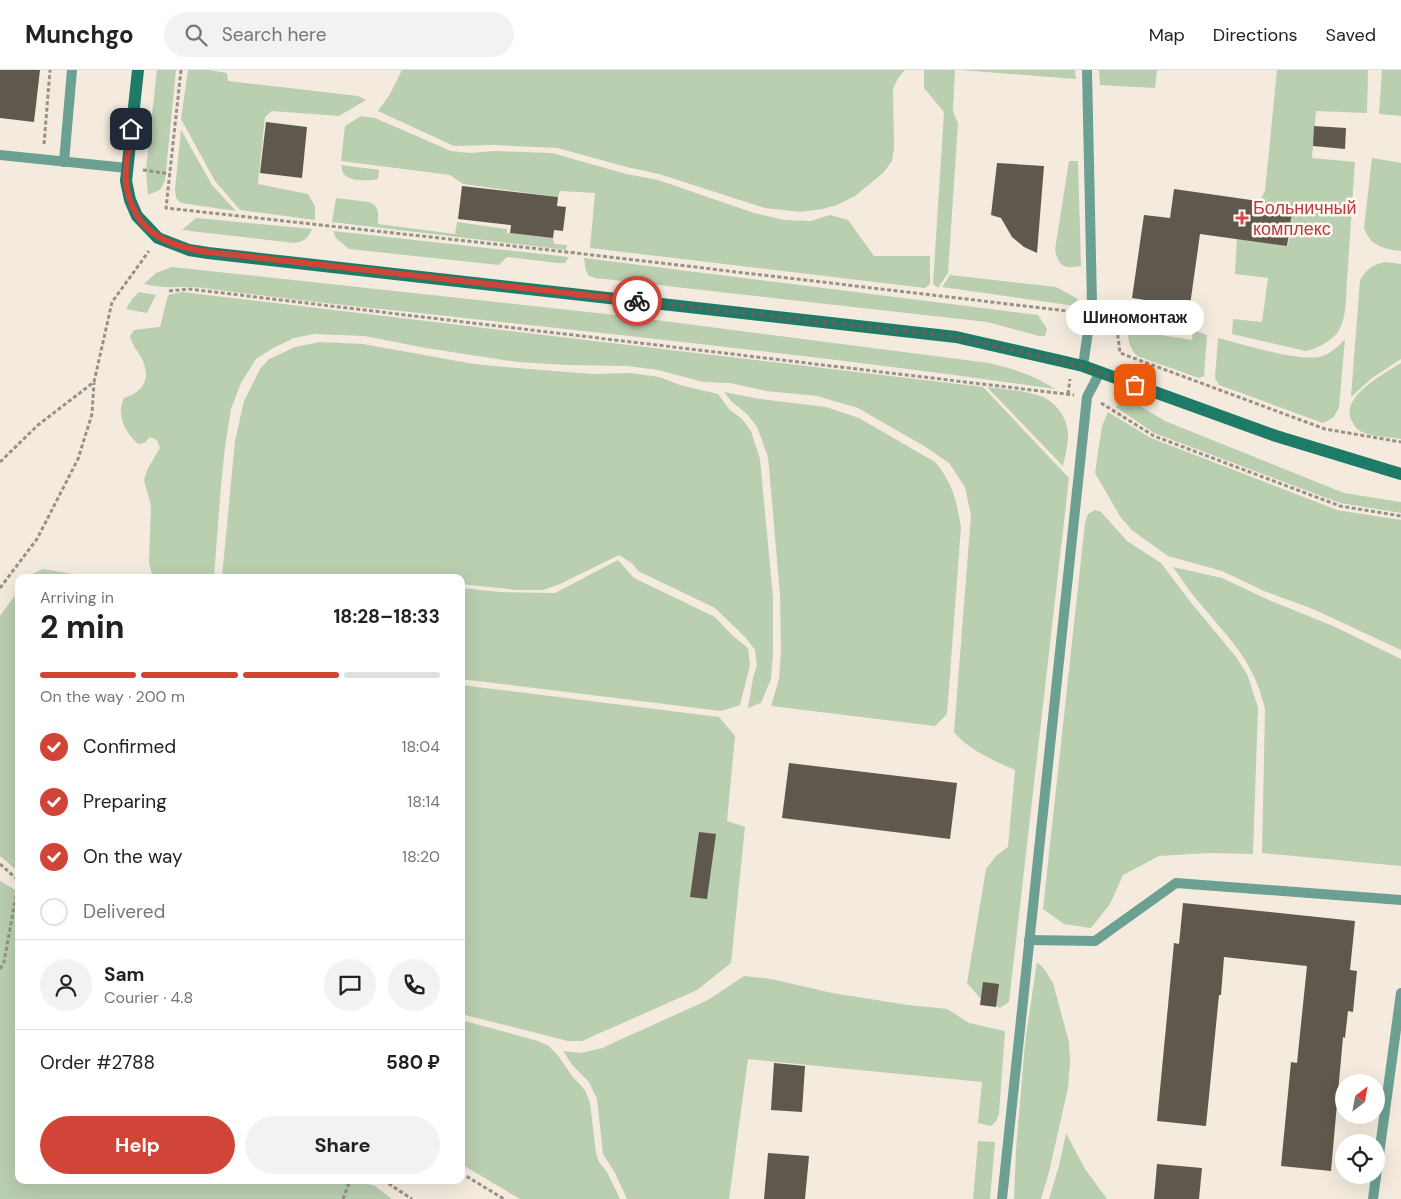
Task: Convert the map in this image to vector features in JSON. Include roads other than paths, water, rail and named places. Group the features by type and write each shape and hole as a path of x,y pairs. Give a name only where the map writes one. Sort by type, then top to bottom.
{"main road":[{"path":"138,70 126,182 130,200 137,216 158,238 189,250 956,337 1083,366 1276,436 1401,474"}],"lane":[{"path":"64,162 72,70"},
{"path":"1083,366 1092,304 1087,70"},
{"path":"0,155 127,168"},
{"path":"1002,1199 1087,397 1100,372"},
{"path":"1030,940 1095,941 1176,884 1401,900"},
{"path":"1373,1199 1401,993"}],"place":[{"name":"Больничный комплекс","path":"1242,218"},
{"name":"Шиномонтаж","path":"1135,385"}]}
